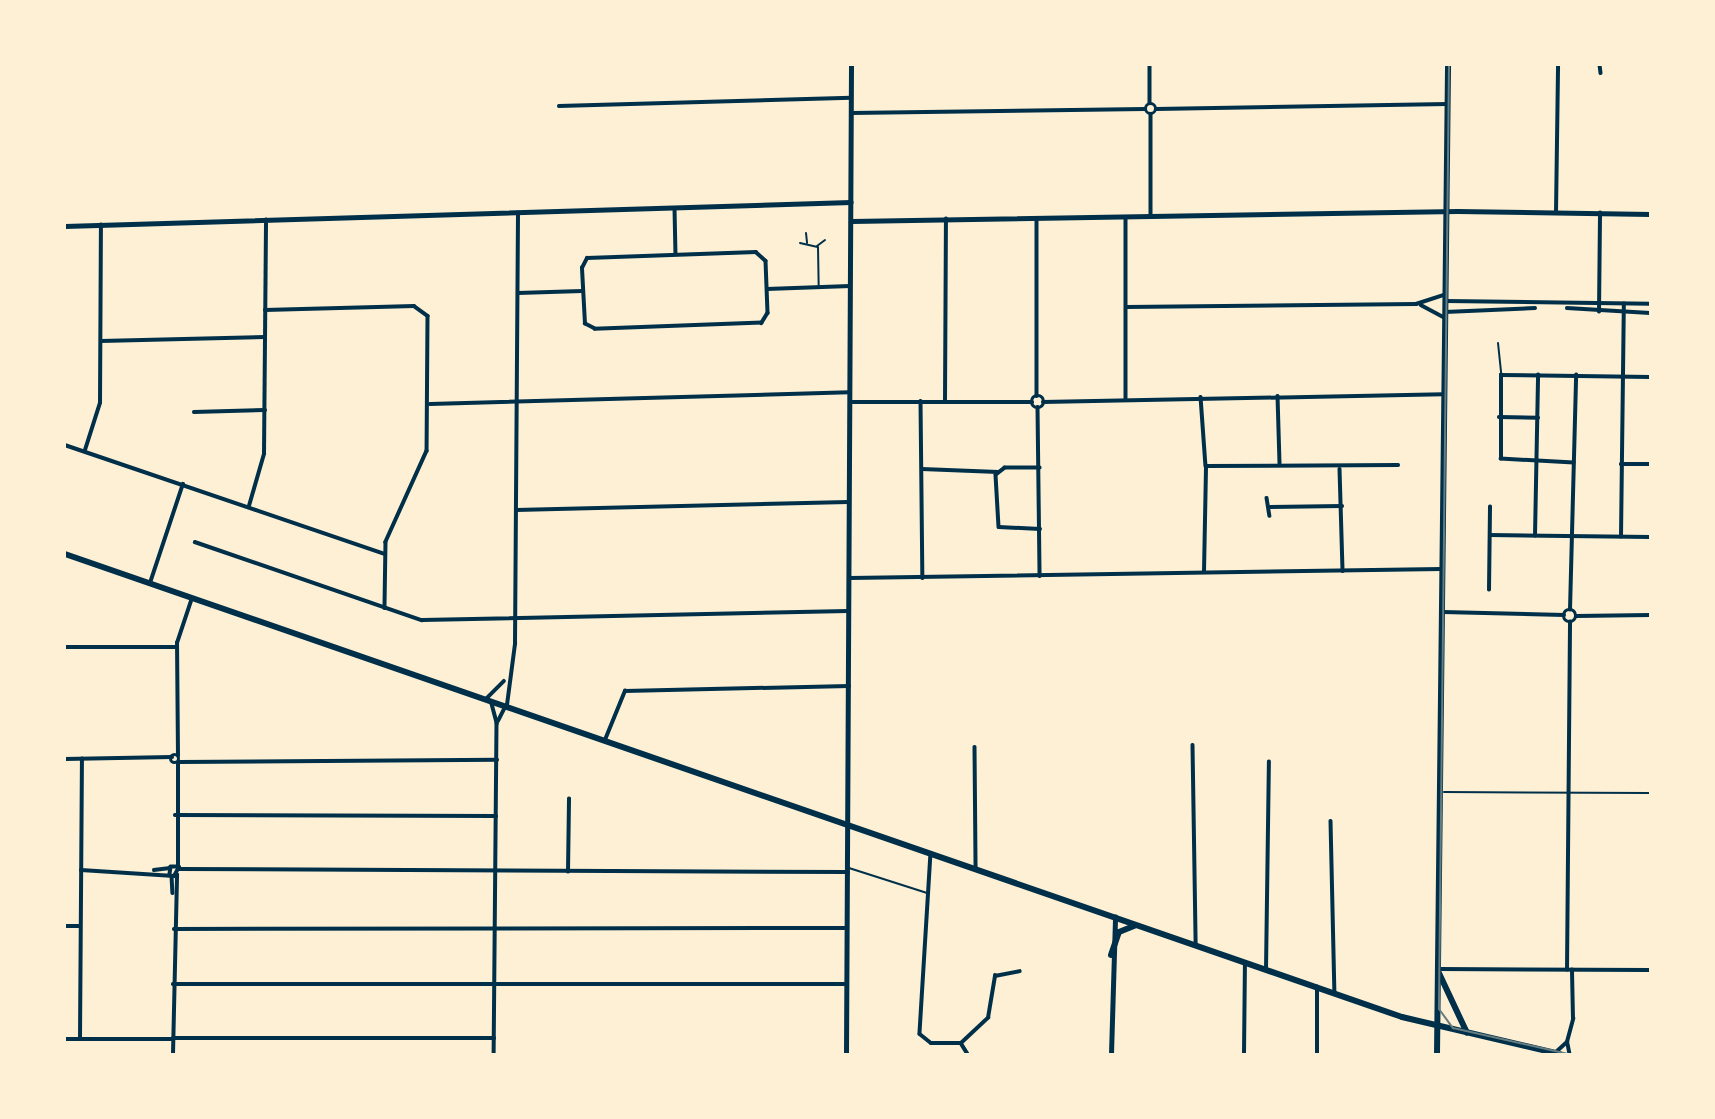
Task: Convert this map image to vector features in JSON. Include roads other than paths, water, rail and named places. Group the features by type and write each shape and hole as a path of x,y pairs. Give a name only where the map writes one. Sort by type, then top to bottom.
{"main road":[{"path":"1437,1054 1448,65"},
{"path":"65,554 1437,1028 1557,1054"},
{"path":"1111,955 1119,932 1139,926"},
{"path":"1437,969 1459,1025 1470,1035"}],"street":[{"path":"846,1054 852,286 851,65"},
{"path":"1145,109 1150,103 1150,65"},
{"path":"1556,213 1558,65"},
{"path":"1600,65 1601,73"},
{"path":"559,106 851,97"},
{"path":"1150,103 1156,109"},
{"path":"1151,217 1151,114 1156,109 1447,104"},
{"path":"851,113 1145,109 1151,114"},
{"path":"65,226 851,202"},
{"path":"676,208 676,254"},
{"path":"497,723 506,706 505,679 515,619 518,212"},
{"path":"852,221 1445,213 1650,214"},
{"path":"1599,312 1600,213"},
{"path":"1126,217 1126,399"},
{"path":"1032,402 1037,396 1037,218"},
{"path":"944,401 946,219"},
{"path":"249,507 263,462 266,220"},
{"path":"85,450 100,402 101,225"},
{"path":"760,253 767,289 767,318 759,324 595,330 584,321 582,291 587,258 676,254 760,253"},
{"path":"767,289 852,286"},
{"path":"518,293 582,291"},
{"path":"1126,307 1416,304 1444,297 1599,312 1650,313"},
{"path":"1416,304 1444,315 1544,306"},
{"path":"1621,537 1624,304"},
{"path":"1562,307 1650,304"},
{"path":"265,310 421,308 430,320 430,404 424,465 393,523 385,554 385,608"},
{"path":"101,341 265,337"},
{"path":"1574,463 1500,459 1501,375 1650,377"},
{"path":"1535,536 1538,375"},
{"path":"1441,612 1564,615 1570,610 1574,536 1576,375"},
{"path":"430,404 851,392"},
{"path":"1037,396 1043,401 1443,394"},
{"path":"1278,396 1280,464"},
{"path":"1200,397 1206,466 1205,573"},
{"path":"921,401 923,578"},
{"path":"1040,576 1038,408 1043,401"},
{"path":"851,402 1032,402 1038,408"},
{"path":"194,412 265,410"},
{"path":"1499,417 1538,418"},
{"path":"65,445 385,554"},
{"path":"1206,466 1280,464 1340,469 1398,465"},
{"path":"1622,464 1650,464"},
{"path":"922,469 998,472 1040,468"},
{"path":"1340,469 1343,571"},
{"path":"998,472 999,527 1040,529"},
{"path":"150,583 183,484"},
{"path":"1267,498 1270,516"},
{"path":"516,510 850,502"},
{"path":"1270,507 1342,506"},
{"path":"1489,590 1490,507"},
{"path":"1490,535 1650,537"},
{"path":"195,542 422,620 850,611"},
{"path":"850,578 1441,569"},
{"path":"173,1054 176,647 192,598"},
{"path":"1570,610 1576,616"},
{"path":"1564,615 1570,622 1570,970 1567,1042 1570,1054"},
{"path":"1570,622 1576,616 1650,615"},
{"path":"65,647 176,647"},
{"path":"494,1054 497,723 488,700 505,679"},
{"path":"604,740 625,691 849,686"},
{"path":"1193,745 1196,945"},
{"path":"975,747 976,869"},
{"path":"65,759 496,760"},
{"path":"80,1039 82,759"},
{"path":"1266,970 1269,762"},
{"path":"568,872 569,799"},
{"path":"175,815 496,816"},
{"path":"1331,821 1335,993"},
{"path":"171,867 175,844"},
{"path":"931,853 920,1034 927,1042 961,1044 988,1018 995,976 1020,971"},
{"path":"148,871 171,867"},
{"path":"171,867 176,872"},
{"path":"171,867 176,872"},
{"path":"81,870 848,870"},
{"path":"1111,1054 1111,955 1115,917"},
{"path":"65,926 80,926"},
{"path":"174,929 847,928"},
{"path":"1244,1054 1245,962"},
{"path":"1437,969 1650,970"},
{"path":"173,984 847,984"},
{"path":"1317,987 1317,1054"},
{"path":"65,1039 494,1038"},
{"path":"1557,1054 1567,1042"},
{"path":"961,1044 968,1054"}],"lane":[{"path":"806,233 807,243"},
{"path":"817,246 825,240"},
{"path":"800,243 817,246"},
{"path":"817,246 820,287"},
{"path":"1498,343 1501,375"},
{"path":"1439,792 1650,793"},
{"path":"848,870 929,893"}],"tram line":[{"path":"1449,65 1439,1009 1453,1028 1568,1054"}]}
